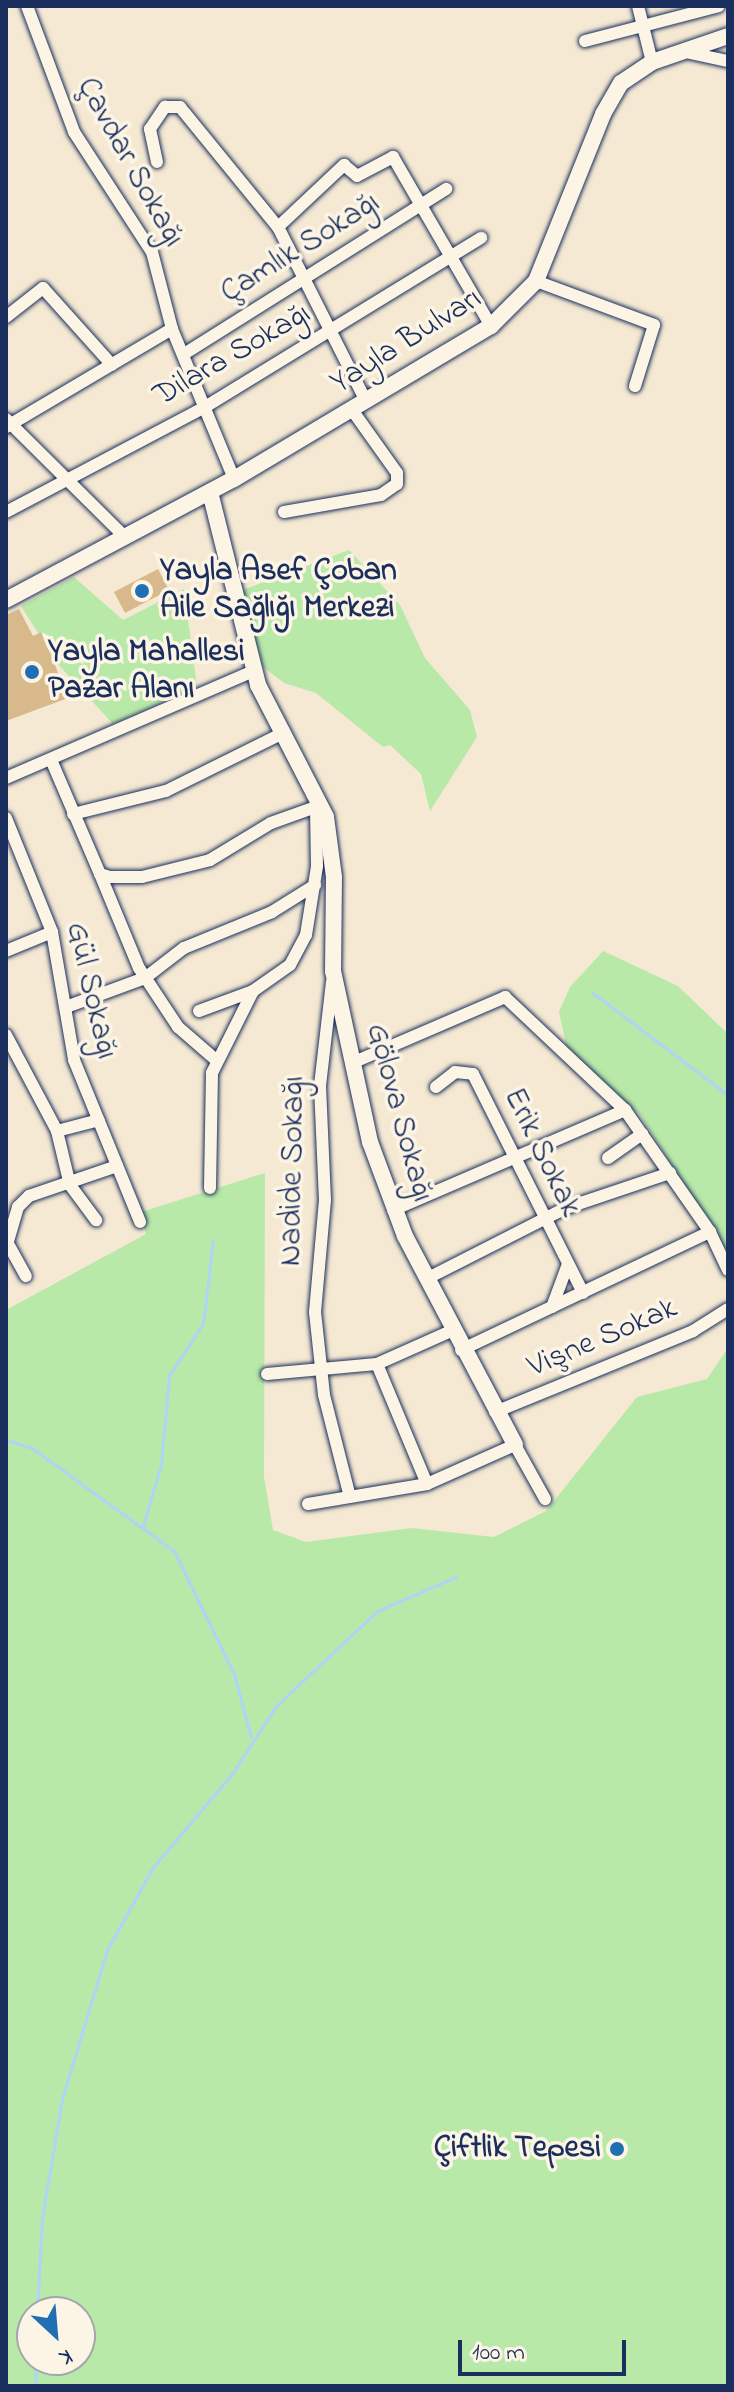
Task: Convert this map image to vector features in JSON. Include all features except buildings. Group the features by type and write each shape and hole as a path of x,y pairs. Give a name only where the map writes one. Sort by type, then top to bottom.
{"street":[{"name":"Çavdar Sokağı","path":"27,6 74,132 152,252 172,329 234,479"},
{"path":"638,6 652,62"},
{"path":"585,41 643,29 719,6"},
{"name":"Yayla Bulvarı","path":"6,600 234,479 491,326 536,281 611,97 635,71 652,62 728,36"},
{"path":"683,53 705,52 728,61"},
{"path":"157,162 150,129 165,107 180,107 278,227 330,331 359,405 397,473 397,484 381,495 284,512"},
{"path":"278,227 344,165 357,176 393,157 422,204 446,258 491,326"},
{"name":"Çamlık Sokağı","path":"184,354 446,189"},
{"name":"Dilara Sokağı","path":"6,512 67,477 205,407 481,238"},
{"path":"536,281 654,325 635,386"},
{"path":"6,317 43,288 112,365"},
{"path":"126,538 67,477 8,423 172,329"},
{"name":"Gölova Sokağı","path":"210,492 253,671 319,806 334,877 333,971 352,1063 393,1210 451,1331 545,1499"},
{"path":"6,778 52,762 158,707 253,671"},
{"path":"73,814 166,791 283,733"},
{"path":"52,762 145,978 178,1027 216,1060"},
{"path":"100,874 142,877 210,860 271,823 319,806 315,885 298,956 253,991 199,1011"},
{"name":"Gül Sokağı","path":"6,818 52,932 74,1060 140,1222"},
{"path":"66,1007 145,978 184,948 272,912 315,885"},
{"path":"6,951 52,932"},
{"name":"Nadide Sokağı","path":"333,971 320,1086 325,1200 315,1312 320,1372 350,1497"},
{"path":"210,1188 209,1093 216,1060 253,991"},
{"path":"352,1063 505,997 625,1110 710,1232 728,1270"},
{"path":"6,1035 57,1131 70,1185 96,1220"},
{"name":"Erik Sokak","path":"436,1087 455,1072 473,1074 583,1293"},
{"path":"393,1210 513,1155 553,1146 625,1110"},
{"path":"57,1131 99,1120"},
{"path":"608,1158 642,1134"},
{"path":"26,1276 7,1244 18,1207 41,1191 70,1185 117,1166"},
{"path":"426,1279 545,1222 566,1208 670,1173"},
{"path":"461,1350 710,1232"},
{"path":"552,1307 568,1264"},
{"name":"Vişne Sokak","path":"495,1412 693,1331 728,1309"},
{"path":"267,1374 320,1372 377,1364 451,1331"},
{"path":"377,1364 427,1484"},
{"path":"308,1504 427,1484 515,1445"}],"green space":[{"path":"349,550 400,605 425,658 470,710 477,737 430,811 421,774 390,745 383,747 316,693 284,683 258,663 240,591"},
{"path":"74,577 123,620 184,589 197,687 113,724 56,662 21,606"},
{"path":"603,951 678,986 728,1034 728,1253 640,1115 567,1049 559,1012 570,987"},
{"path":"265,1173 264,1477 273,1530 306,1542 412,1528 494,1537 546,1511 637,1397 707,1379 728,1348 728,2386 6,2386 6,1310 146,1234 138,1213"}],"waterway":[{"path":"593,993 728,1095"},
{"path":"143,1526 161,1464 169,1376 203,1323 213,1240"},
{"path":"6,1440 32,1448 174,1551 234,1674 251,1737"},
{"path":"38,2296 42,2218 62,2099 107,1950 153,1867 232,1774 276,1706 377,1611 456,1577"},
{"path":"36,2376 36,2386"}],"place":[{"name":"Yayla Asef Çoban Aile Sağlığı Merkezi","path":"142,591"},
{"name":"Yayla Mahallesi Pazar Alanı","path":"32,672"},
{"name":"Çiftlik Tepesi","path":"617,2149"}]}
